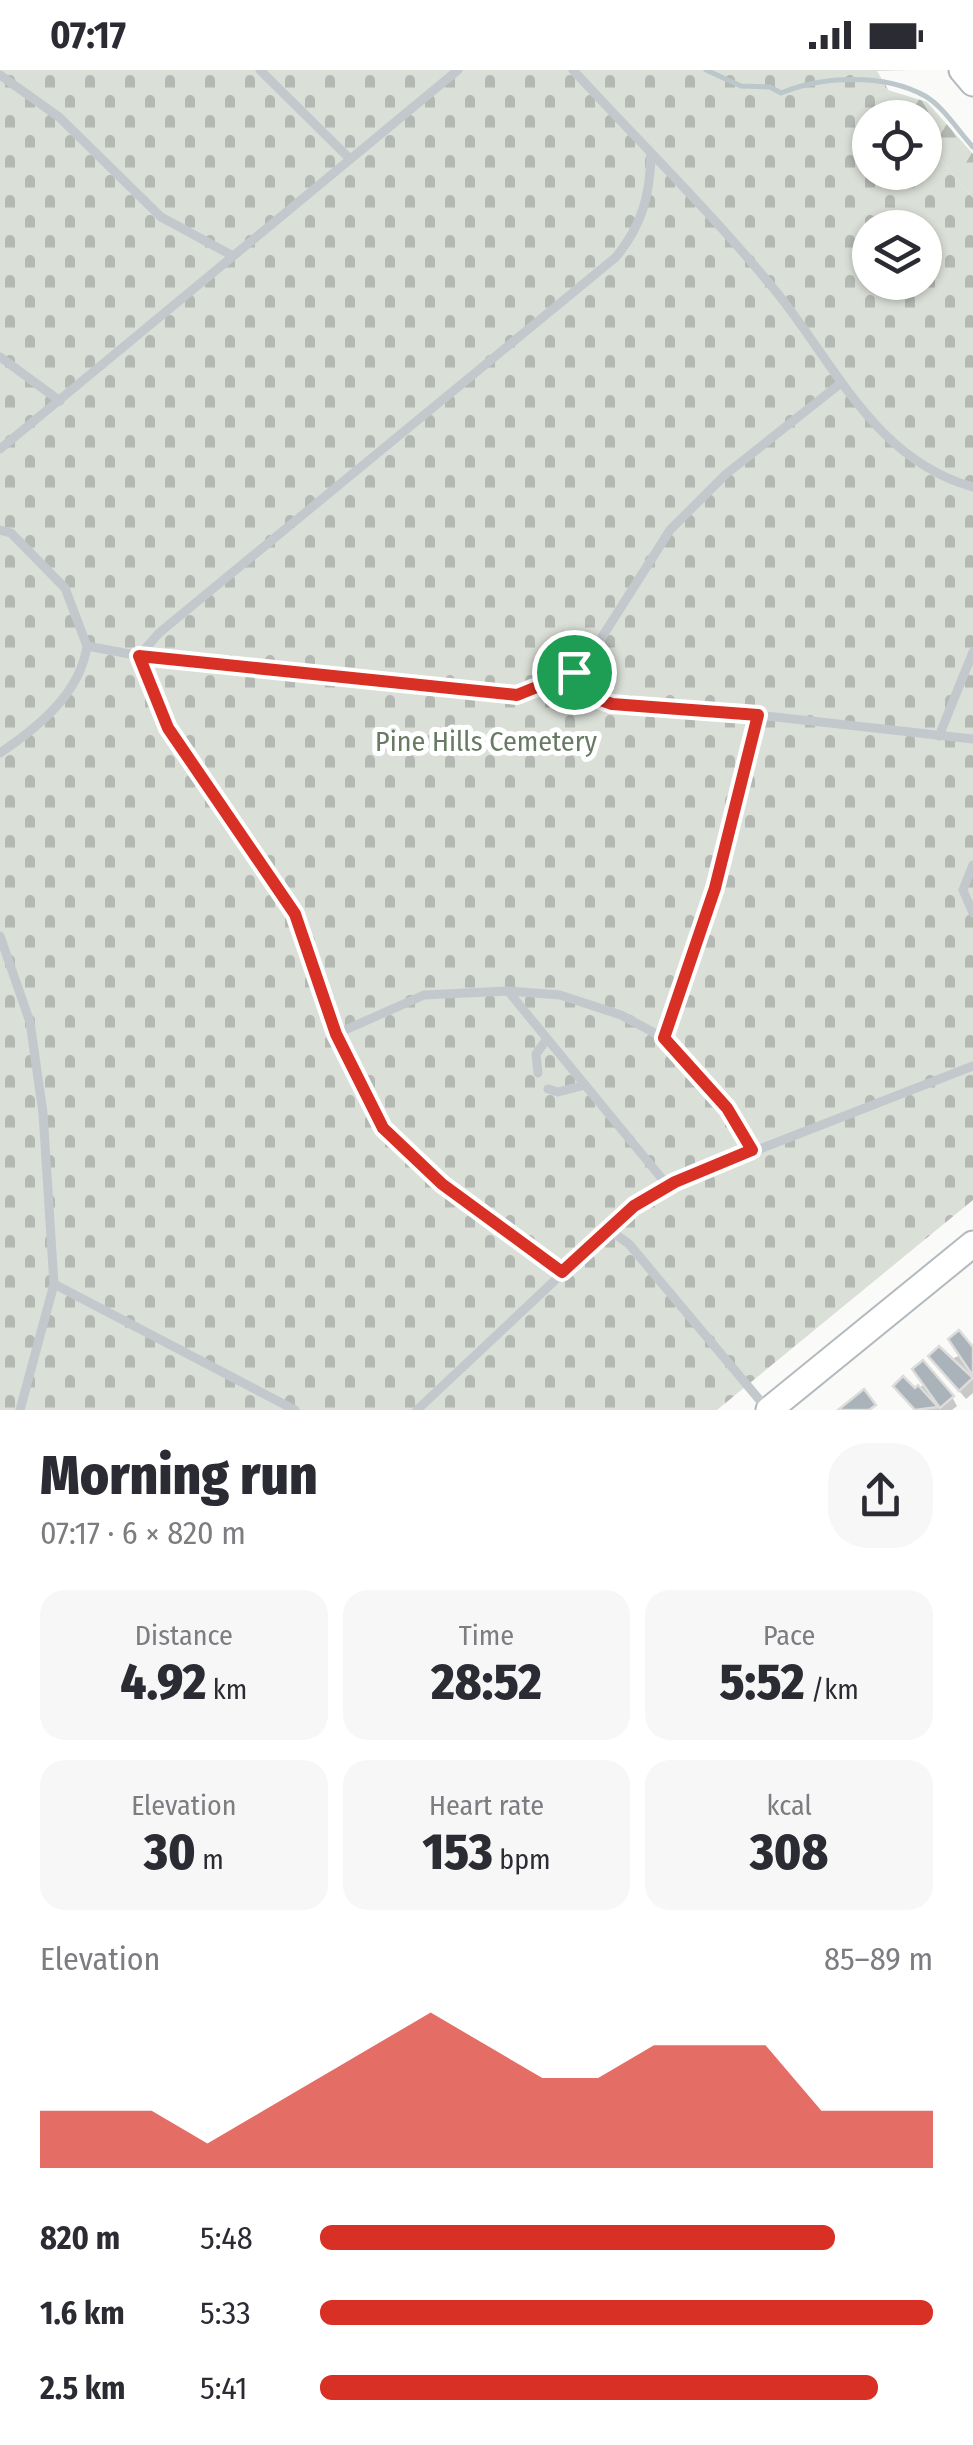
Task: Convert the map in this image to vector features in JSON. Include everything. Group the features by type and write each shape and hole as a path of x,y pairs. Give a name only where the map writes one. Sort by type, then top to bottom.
{"main road":[{"path":"962,70 973,83"},
{"path":"769,1410 973,1244"}],"lane":[{"path":"260,70 350,159"},
{"path":"0,449 458,70"},
{"path":"573,70 778,295 870,420 911,460 937,476 973,487"},
{"path":"0,75 59,117 161,218 233,256"},
{"path":"139,656 159,633 369,456 616,257 634,235 647,205 650,154"},
{"path":"0,357 60,402"},
{"path":"87,646 139,656 517,695 574,672 590,656 670,530 726,474 841,382"},
{"path":"0,530 11,532 65,588 87,646 81,672 41,725 0,753"},
{"path":"940,736 973,652"},
{"path":"139,656 168,728 295,914 336,1034 371,1110 394,1139 442,1184 562,1272"},
{"path":"574,672 598,699 612,704 758,715 973,740"},
{"path":"664,1038 715,888 758,715"},
{"path":"973,865 964,890 973,913"},
{"path":"0,936 30,1022 43,1113 54,1284 20,1410"},
{"path":"336,1034 424,996 508,992 560,995 621,1016 664,1038 727,1108 752,1150"},
{"path":"508,992 668,1186"},
{"path":"538,1073 536,1054 547,1038"},
{"path":"418,1410 634,1206 668,1186 752,1150 973,1066"},
{"path":"548,1088 558,1092 584,1085"},
{"path":"608,1229 629,1244 769,1410"},
{"path":"54,1284 294,1410"}],"green space":[{"name":"Pine Hills Cemetery","path":"0,70 876,70 895,100 852,100 852,190 942,190 942,161 973,198 973,1200 717,1410 0,1410"},
{"path":"663,70 910,70 877,71 888,90 920,100 852,101"},
{"path":"942,119 973,154 973,198 942,161"}],"building":[{"path":"959,1330 973,1347 973,1376 948,1339"},
{"path":"939,1346 973,1378 959,1391 928,1356"},
{"path":"923,1360 954,1396 940,1408 912,1369"},
{"path":"903,1376 915,1388 918,1385 938,1407 915,1410 893,1386"},
{"path":"864,1389 876,1405 869,1410 838,1410"}],"waterway":[{"path":"706,70 741,86 770,87 781,93 834,80 891,83 932,100 973,147"}],"route":[{"path":"139,656 517,695 574,672 598,699 612,704 758,715 715,888 664,1038 727,1108 752,1150 675,1182 634,1206 562,1272 442,1184 383,1128 355,1079 336,1034 295,914 168,728 139,656"}]}
